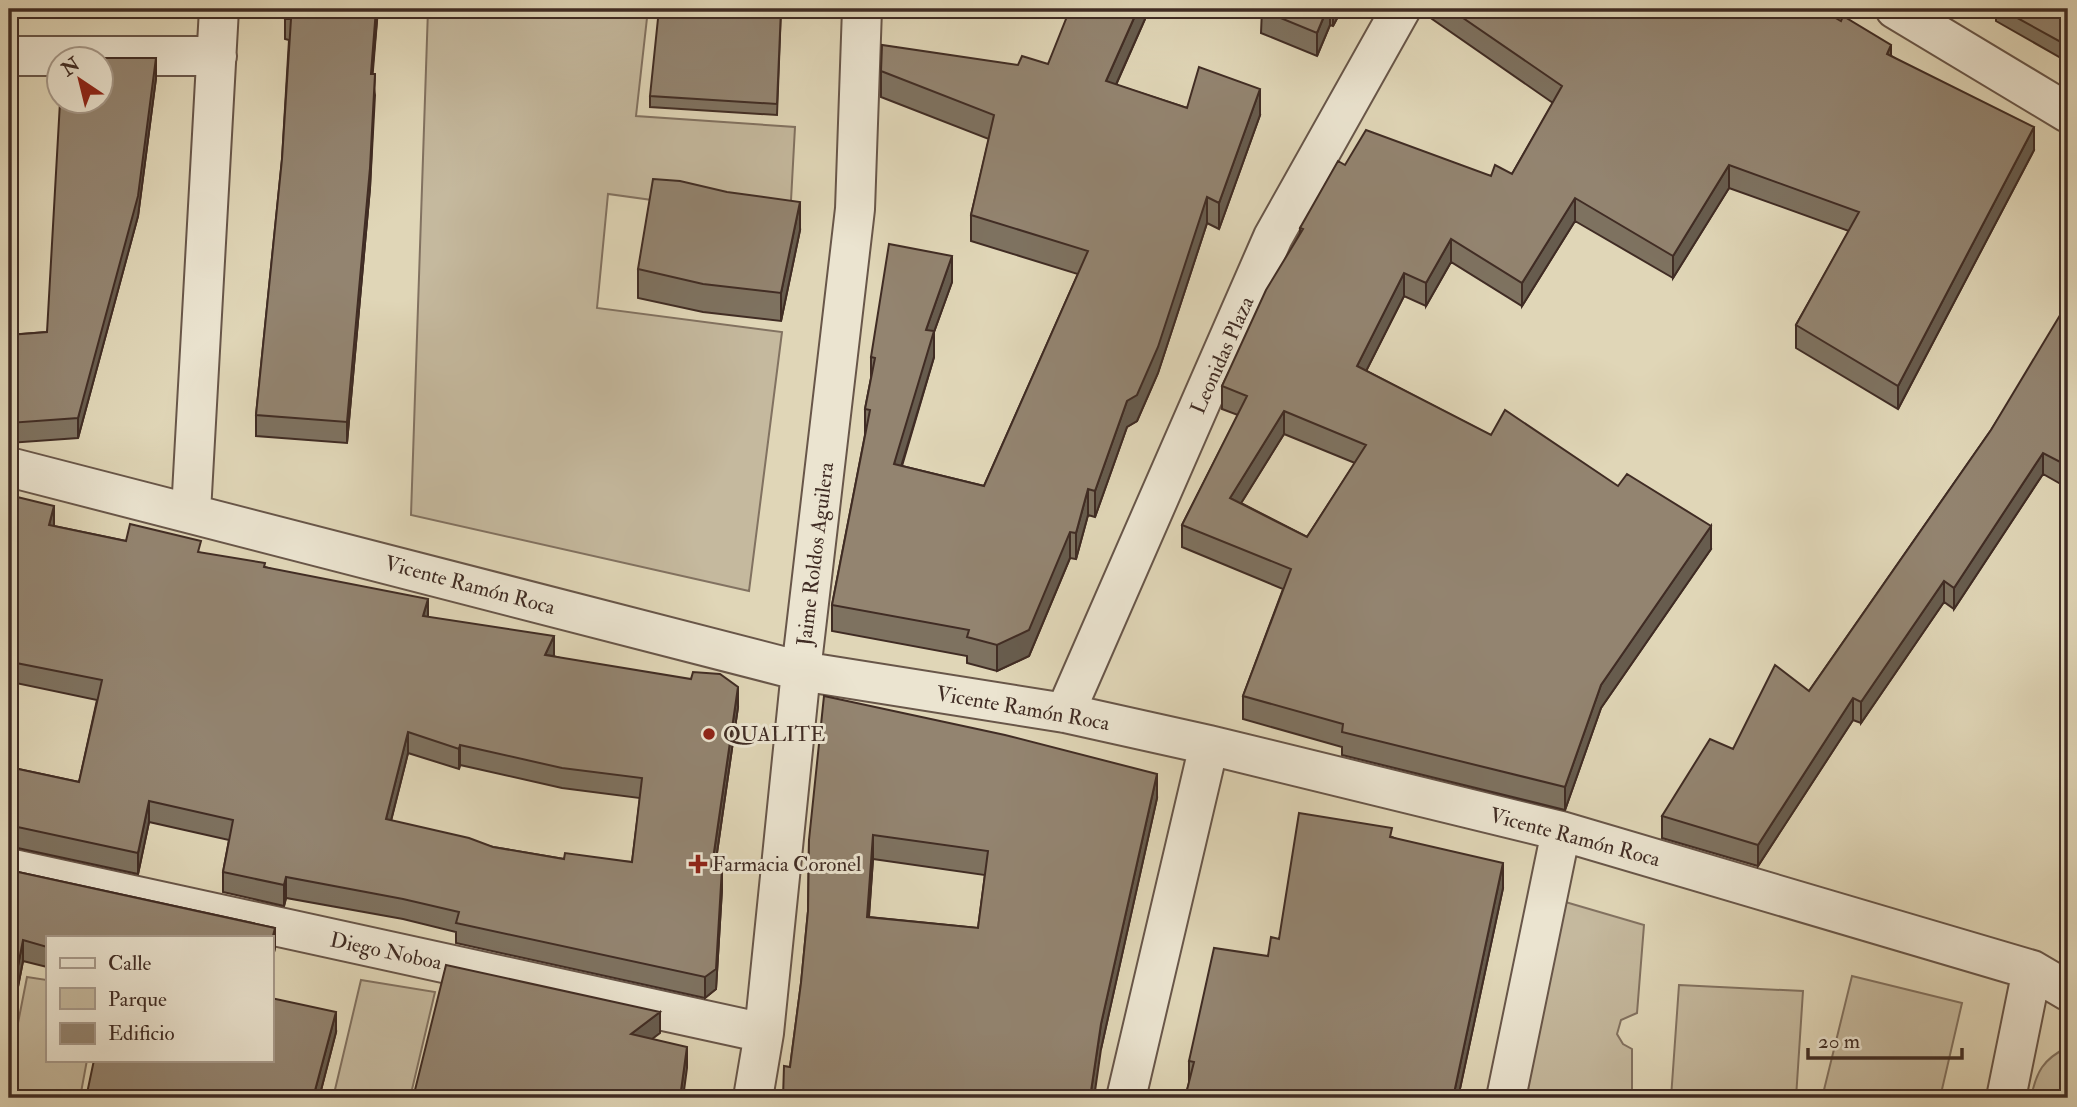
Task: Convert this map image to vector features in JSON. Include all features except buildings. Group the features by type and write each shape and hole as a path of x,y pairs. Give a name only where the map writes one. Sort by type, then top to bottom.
{"street":[{"path":"191,512 219,9"},
{"name":"Jaime Roldos Aguilera","path":"753,1098 764,1032 801,671 855,209 862,9"},
{"name":"Leonidas Plaza","path":"1065,713 1273,237 1401,9"},
{"path":"1895,9 2068,113"},
{"path":"9,56 217,56"},
{"name":"Vicente Ramón Roca","path":"9,467 801,671 1065,713 1209,744 1561,831 2032,970 2068,990"},
{"path":"1126,1098 1209,744"},
{"path":"1506,1098 1561,831"},
{"name":"Diego Noboa","path":"9,868 764,1032"},
{"path":"2006,1098 2032,970"}],"green space":[{"path":"428,9 648,9 636,116 795,127 790,219 608,194 597,308 782,332 749,591 411,515"},
{"path":"1562,901 1644,925 1637,1013 1621,1020 1617,1034 1623,1044 1632,1049 1632,1098 1524,1098"},
{"path":"1852,976 1962,1003 1940,1098 1822,1098"},
{"path":"27,977 46,980 46,1062 87,1062 80,1098 9,1098 9,1069"},
{"path":"361,980 435,992 410,1098 333,1098"},
{"path":"1679,985 1803,991 1796,1098 1671,1098"},
{"path":"2068,1047 2068,1098 2031,1098 2042,1067 2052,1056"}],"place":[{"name":"QUALITE","path":"709,734"},
{"name":"Farmacia Coronel","path":"698,864"}]}
